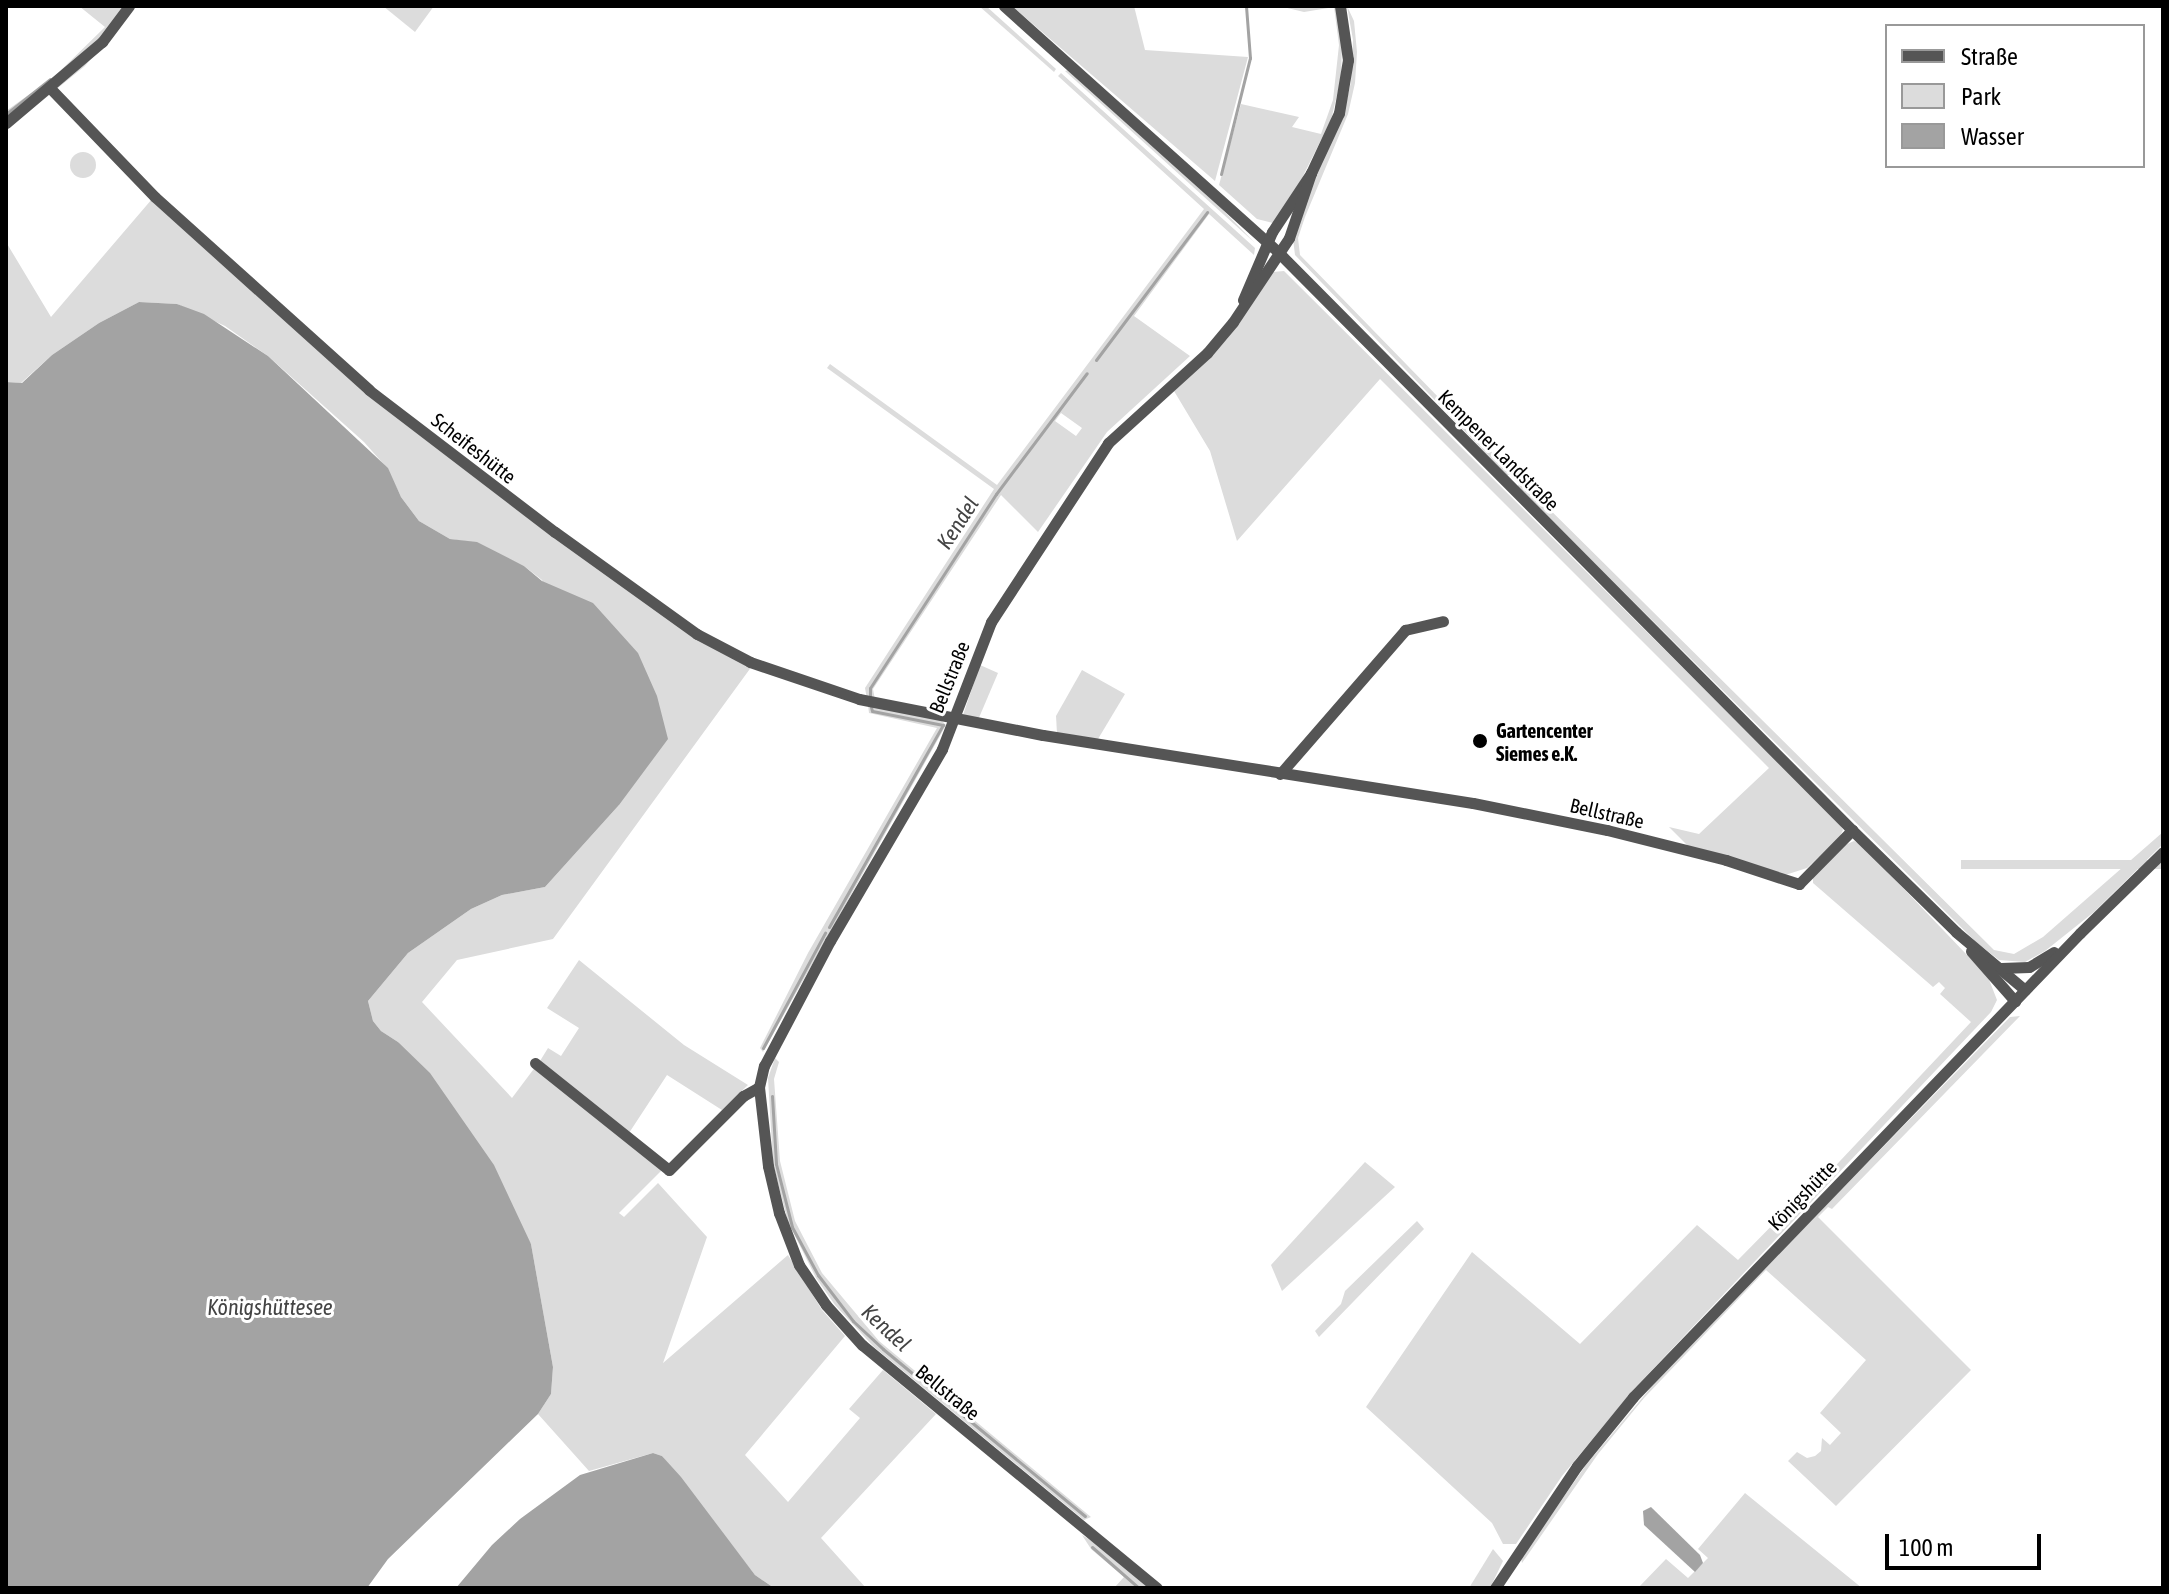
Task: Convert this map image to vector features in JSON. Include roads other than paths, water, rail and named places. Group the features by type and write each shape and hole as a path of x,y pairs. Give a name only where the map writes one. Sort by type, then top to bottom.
{"street":[{"path":"6,123 102,42 129,6"},
{"name":"Kempener Landstraße","path":"1004,6 1267,241 1956,932 2015,1001"},
{"name":"Bellstraße","path":"1157,1588 862,1345 826,1305 799,1265 779,1213 768,1166 759,1087 764,1066 830,941 942,749 951,719 991,622 1108,443 1207,353 1233,322 1280,254 1311,173 1339,113 1345,89 1348,60 1340,6"},
{"name":"Scheifeshütte","path":"50,88 155,197 369,390 555,532 697,634 750,662 859,699 970,723"},
{"name":"Bellstraße","path":"1233,322 1267,241 1311,173"},
{"path":"1280,774 1405,630 1443,621"},
{"name":"Bellstraße","path":"970,723 1473,803 1607,830 1726,860 1799,884 1852,830"},
{"name":"Königshütte","path":"1495,1588 1577,1466 1633,1397 2080,933 2163,852"},
{"name":"Kempener Landstraße","path":"1956,932 2025,990"},
{"path":"2001,968 2020,968 2042,961 2080,933"},
{"path":"535,1063 669,1170 743,1096 759,1087"}],"water":[{"name":"Königshüttesee","path":"139,302 177,304 204,314 268,356 388,468 401,497 419,521 450,539 477,542 524,566 542,581 593,603 638,653 657,696 668,739 619,805 545,887 502,895 471,909 408,953 368,1001 373,1021 430,1073 494,1165 531,1244 553,1367 551,1394 538,1414 388,1559 367,1588 6,1588 6,382 22,383 52,355 99,323"},
{"path":"653,1453 662,1456 681,1477 755,1575 774,1588 456,1588 492,1545 520,1519 580,1475"},
{"path":"1651,1507 1700,1555 1703,1563 1695,1572 1644,1525 1643,1511"}],"waterway":[{"name":"Kendel","path":"1221,174 1250,58 1246,6"},
{"path":"6,114 50,79"},
{"name":"Kendel","path":"1096,360 1207,212"},
{"name":"Kendel","path":"870,698 870,688 996,494 1087,373"},
{"name":"Kendel","path":"829,927 943,725 872,711 871,707"},
{"name":"Kendel","path":"763,1048 825,933"},
{"name":"Kendel","path":"772,1096 776,1164 792,1227 818,1275 853,1321 883,1349 1085,1516"},
{"name":"Kendel","path":"1092,1547 1139,1588"}],"place":[{"name":"Gartencenter Siemes e.K.","path":"1480,741"}]}
